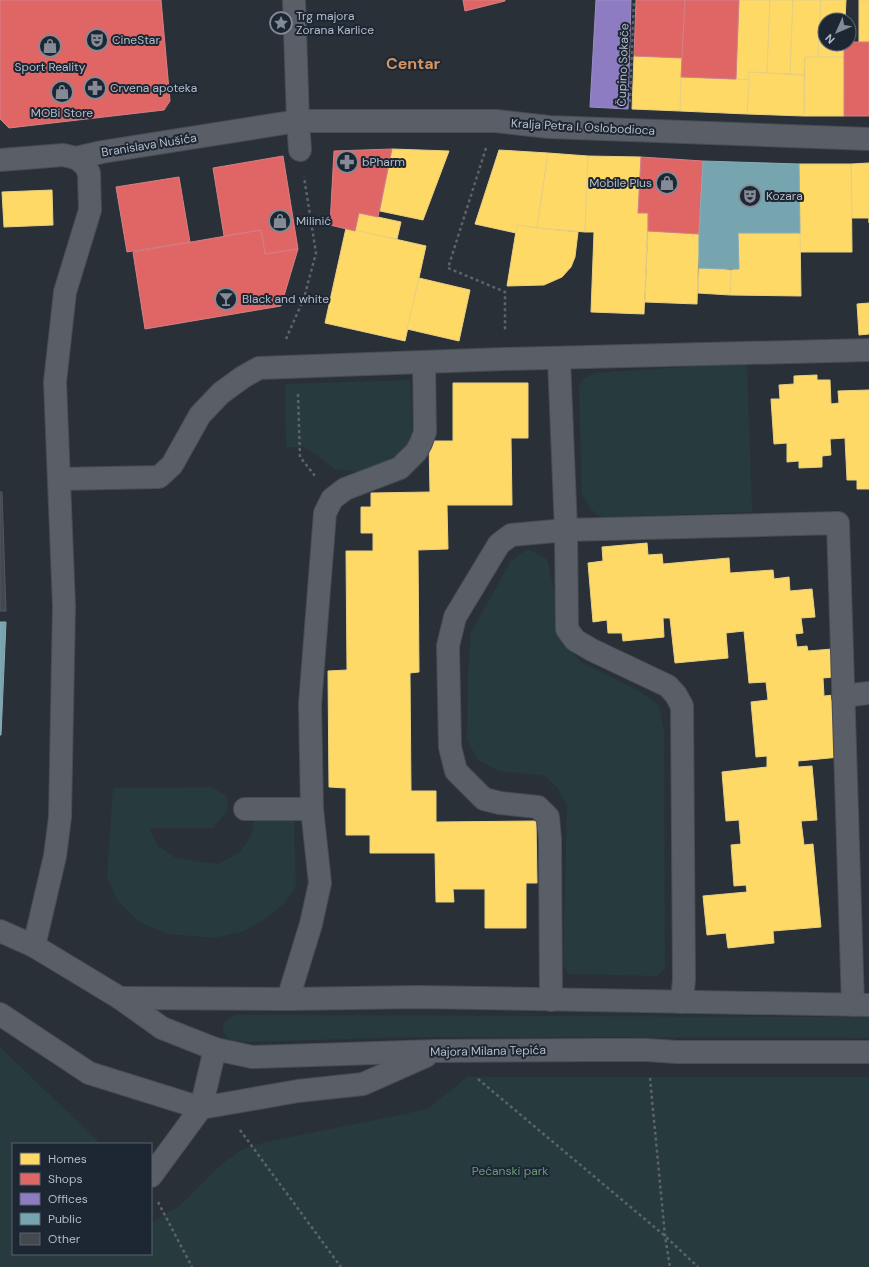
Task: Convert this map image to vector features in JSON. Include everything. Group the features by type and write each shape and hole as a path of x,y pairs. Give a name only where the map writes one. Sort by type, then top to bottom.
{"street":[{"path":"294,0 300,150"},
{"name":"Kralja Petra I. Oslobodioca","path":"298,121 496,122 549,127 869,139"},
{"name":"Branislava Nušića","path":"0,160 63,155 76,158 102,152 298,121"},
{"path":"34,946 55,856 60,817 64,606 55,382 65,292 90,210 89,173 85,165 76,158"},
{"path":"59,479 159,477 172,465 200,415 221,393 243,377 259,368 504,359 559,359 869,350"},
{"path":"559,359 566,530 567,629 575,640 592,650 668,686 676,695 682,706 684,979 682,1002"},
{"path":"288,999 311,924 320,883 312,809 310,704 325,513 334,497 359,483 400,468 416,452 425,432 424,363"},
{"path":"120,998 288,999 420,997 551,1000 861,1005 843,696 838,523 566,530 510,535 499,544 455,617 448,646 450,747 456,771 484,799 500,803 538,807 548,817 550,840 551,1000"},
{"path":"843,696 869,693"},
{"path":"245,809 312,809"},
{"name":"Majora Milana Tepića","path":"0,930 34,946 120,998 162,1028 215,1049 252,1057 436,1051 647,1050 677,1052 869,1052"},
{"path":"0,1014 89,1073 211,1106 298,1091 362,1084 436,1051"},
{"path":"152,1175 211,1106 215,1049"}],"path":[{"name":"Čupino Sokače","path":"629,130 634,0"},
{"path":"496,122 448,268 505,292 504,359"},
{"path":"273,368 304,298 316,253 300,150"},
{"path":"298,367 300,457 334,497"},
{"path":"647,1050 665,1236 670,1267"},
{"path":"475,1077 665,1236 698,1267"},
{"path":"211,1106 341,1267"},
{"path":"157,1199 192,1267"}],"green space":[{"path":"747,363 752,512 602,517 590,509 582,494 579,386 584,379 593,373"},
{"path":"410,380 413,435 401,453 379,464 356,472 335,469 305,447 286,447 285,384"},
{"path":"528,549 547,559 561,623 570,648 581,662 637,690 659,705 664,730 665,969 657,976 569,974 563,965 567,806 557,787 545,776 499,771 478,760 467,740 468,672 471,632 511,561"},
{"path":"212,787 227,797 228,809 213,828 149,828 158,846 176,858 218,864 239,853 251,836 256,811 294,811 296,886 284,904 263,920 242,932 214,938 168,934 139,922 117,900 107,876 113,788"},
{"path":"236,1015 869,1017 869,1038 421,1037 242,1042 229,1040 223,1028 223,1025 227,1020"},
{"name":"Pećanski park","path":"0,1047 100,1143 12,1143 12,1255 152,1255 152,1222 181,1205 223,1163 243,1149 262,1143 428,1109 467,1077 869,1077 869,1267 0,1267"}],"building: Homes":[{"path":"739,0 770,0 767,73 749,72 749,80 736,79"},
{"path":"770,0 793,0 790,74 767,73"},
{"path":"793,0 821,0 820,12 817,12 818,57 805,57 804,75 790,74"},
{"path":"821,0 846,0 845,12 820,12"},
{"path":"859,0 869,0 869,42 859,42"},
{"path":"818,52 845,52 845,57 818,57"},
{"path":"634,56 682,58 680,111 632,109"},
{"path":"805,57 845,57 844,116 804,116"},
{"path":"749,72 804,75 804,116 747,114"},
{"path":"681,77 749,80 747,114 680,111"},
{"path":"392,149 449,151 423,220 380,211"},
{"path":"499,150 548,153 537,228 517,225 516,233 475,224"},
{"path":"548,153 588,156 585,232 537,228"},
{"path":"588,156 641,157 638,213 648,213 644,314 591,312 594,232 585,232"},
{"path":"869,163 869,218 852,218 851,164"},
{"path":"799,164 851,164 852,252 800,252"},
{"path":"52,190 53,225 4,227 2,192"},
{"path":"359,213 401,222 397,239 355,231"},
{"path":"517,225 578,232 575,257 571,267 562,277 544,285 507,286"},
{"path":"346,228 426,246 405,341 325,323"},
{"path":"648,231 699,234 697,304 645,302"},
{"path":"738,233 800,233 801,296 730,295 731,270 739,269"},
{"path":"699,268 731,270 730,295 698,293"},
{"path":"419,278 470,290 459,341 407,329"},
{"path":"869,303 869,334 859,335 857,304"},
{"path":"817,375 817,380 830,380 831,404 839,403 838,391 869,390 869,489 857,489 857,480 847,480 845,438 830,439 831,455 822,456 822,467 799,468 799,461 787,462 787,443 774,444 771,399 780,399 779,385 794,384 794,376"},
{"path":"453,383 528,383 528,438 511,438 512,505 447,505 448,549 418,550 419,672 410,673 411,791 436,791 436,822 536,821 537,883 526,883 526,928 485,928 485,889 453,889 454,902 436,902 435,853 370,853 370,835 346,835 346,788 329,787 328,671 347,670 346,551 373,551 373,533 361,533 361,507 371,507 371,493 430,492 429,441 453,441"},
{"path":"647,543 648,555 662,554 663,564 729,558 730,573 773,570 774,579 789,577 790,591 812,589 815,617 801,618 803,633 795,634 797,647 807,646 808,651 832,649 834,677 823,678 824,696 834,695 840,757 798,761 798,767 812,766 817,820 801,821 804,845 813,844 821,927 773,931 774,943 728,948 726,933 707,935 703,896 747,892 746,885 734,886 731,845 741,844 739,820 726,821 722,772 767,767 767,756 756,757 751,702 768,700 766,682 749,683 744,631 726,633 728,658 675,663 670,618 663,618 664,637 623,641 622,633 608,633 607,620 593,622 588,563 603,561 602,547"}],"building: Shops":[{"path":"0,0 161,0 170,101 164,110 9,128 0,119"},
{"path":"463,0 505,0 505,1 465,11"},
{"path":"636,0 685,0 682,58 634,56"},
{"path":"685,0 739,0 736,79 681,77"},
{"path":"857,42 869,42 869,116 844,116 844,52 857,52"},
{"path":"392,149 378,217 359,213 355,231 330,225 334,151"},
{"path":"283,156 298,249 265,254 261,230 224,236 213,168"},
{"path":"641,157 703,161 699,234 648,231 648,213 638,213"},
{"path":"179,177 190,242 127,252 116,187"},
{"path":"261,230 265,254 298,249 281,306 145,329 133,252"}],"building: Offices":[{"path":"596,0 631,0 628,109 590,107"}],"building: Public":[{"path":"703,161 799,164 800,233 738,233 739,269 699,268 699,234"},
{"path":"0,622 6,622 1,735 0,735"}],"building: Other":[{"path":"0,492 2,492 6,611 0,611"}],"place":[{"name":"Trg majora Zorana Karlice","path":"281,23"},
{"name":"CineStar","path":"97,40"},
{"name":"Sport Reality","path":"50,46"},
{"name":"Crvena apoteka","path":"95,88"},
{"name":"MOBi Store","path":"62,92"},
{"name":"bPharm","path":"347,162"},
{"name":"Mobile Plus","path":"667,183"},
{"name":"Kozara","path":"750,196"},
{"name":"Milinić","path":"280,221"},
{"name":"Black and white","path":"226,299"}],"district":[{"name":"Centar","path":"413,63"}]}
